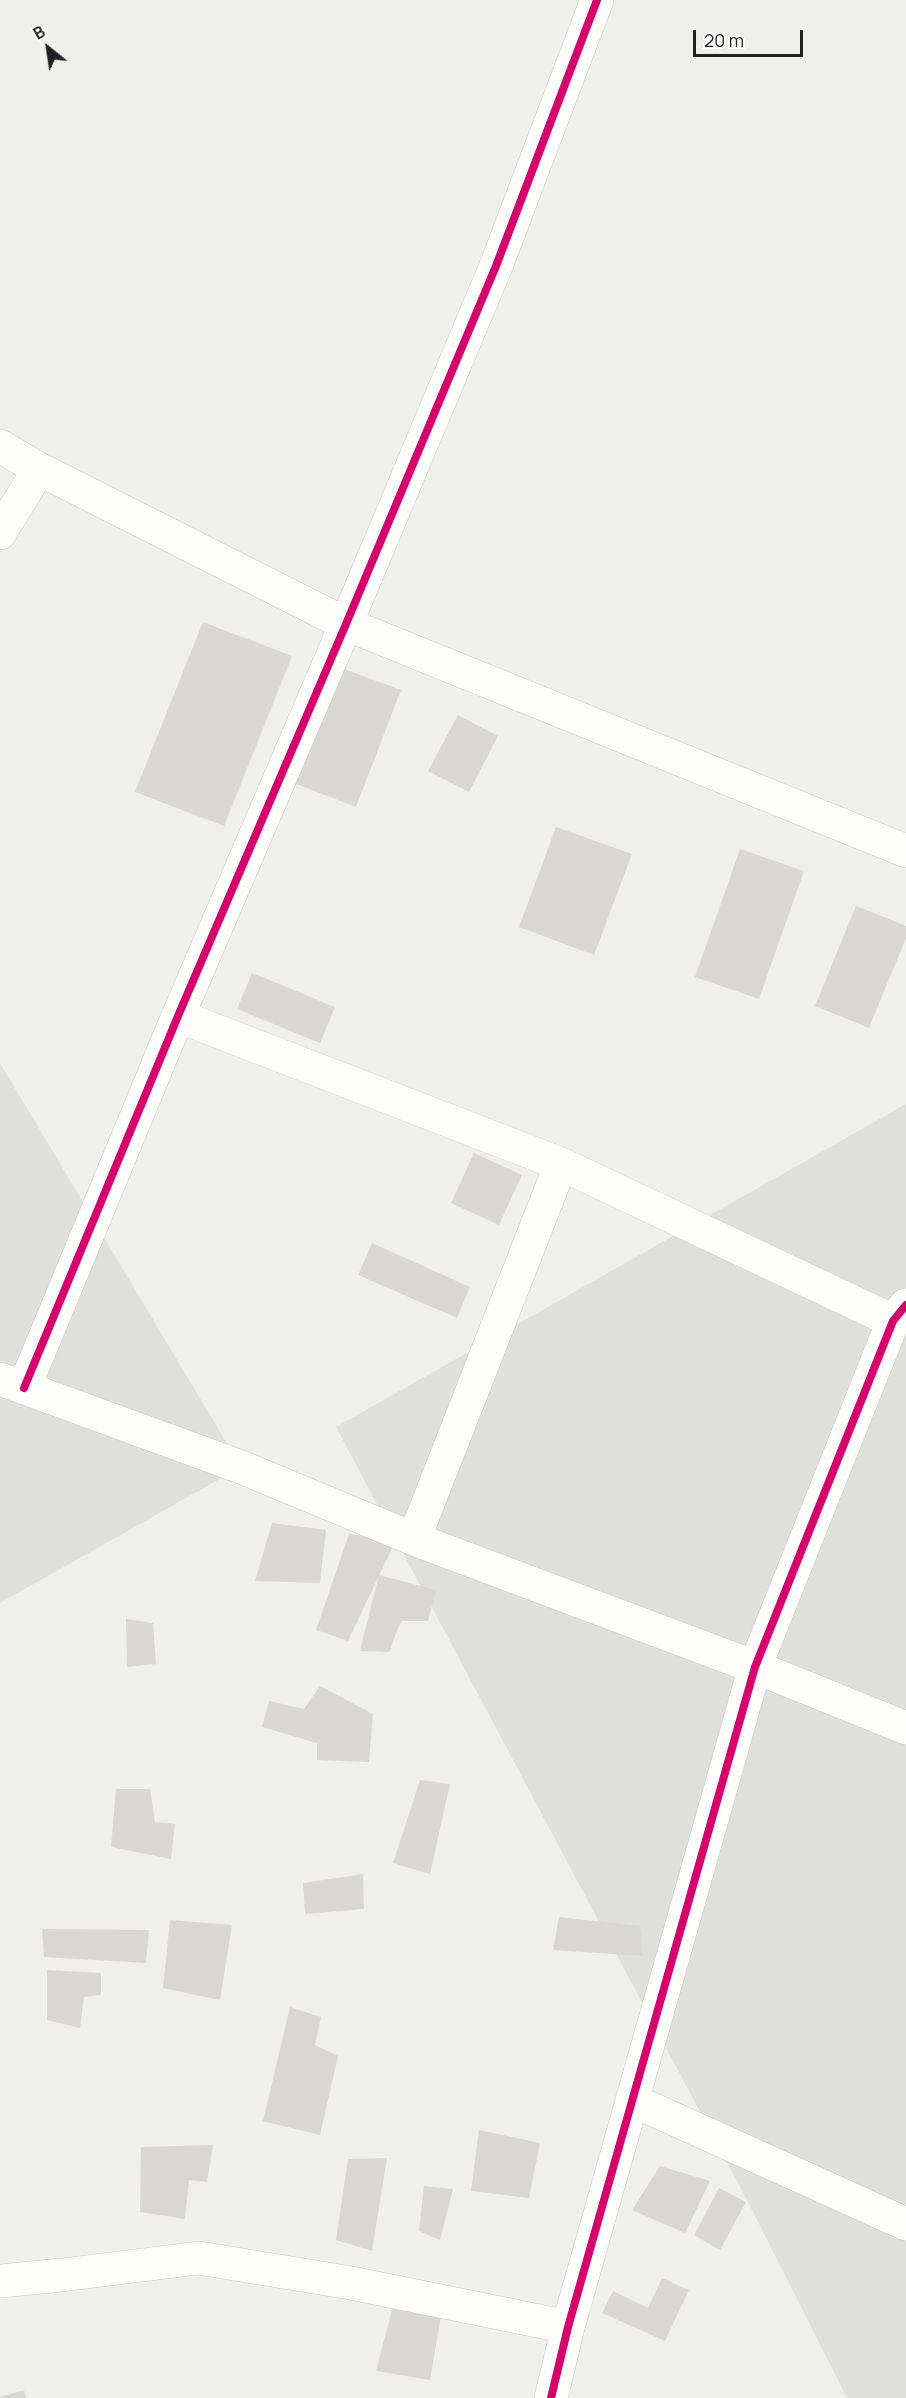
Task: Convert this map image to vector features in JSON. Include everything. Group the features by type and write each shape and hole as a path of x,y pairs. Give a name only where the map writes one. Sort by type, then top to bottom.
{"street":[{"path":"597,0 495,266 346,624 178,1016 12,1384 241,1467 414,1539 755,1667 906,1728"},
{"path":"0,446 39,469 346,624 906,851"},
{"path":"0,533 39,469"},
{"path":"178,1016 561,1164 899,1313 755,1667 568,2328 551,2398"},
{"path":"414,1539 561,1164"},
{"path":"632,2100 906,2224"},
{"path":"0,2281 62,2276 199,2258 351,2283 568,2328"}],"shaded area":[{"path":"0,1063 241,1467 0,1603"},
{"path":"906,1104 906,2398 847,2398 748,2202 336,1427"}],"building":[{"path":"203,622 292,656 224,826 135,792"},
{"path":"339,667 401,690 356,807 294,783"},
{"path":"458,715 498,736 469,792 428,771"},
{"path":"556,827 632,854 594,955 519,927"},
{"path":"740,849 804,871 759,999 695,977"},
{"path":"856,906 906,926 906,938 869,1028 815,1006"},
{"path":"252,973 335,1007 320,1043 237,1009"},
{"path":"474,1153 522,1175 499,1225 451,1203"},
{"path":"372,1243 470,1287 457,1318 358,1275"},
{"path":"272,1523 326,1530 320,1583 255,1581"},
{"path":"349,1534 396,1540 348,1641 316,1630"},
{"path":"379,1575 436,1590 428,1621 401,1621 389,1652 360,1651"},
{"path":"126,1619 153,1623 156,1664 127,1667"},
{"path":"320,1686 373,1714 369,1762 317,1760 317,1743 262,1727 269,1701 304,1709"},
{"path":"420,1780 450,1784 430,1874 393,1863"},
{"path":"116,1789 150,1789 155,1822 175,1824 171,1859 111,1847"},
{"path":"363,1874 364,1909 305,1914 303,1883"},
{"path":"559,1917 640,1926 643,1956 553,1950"},
{"path":"170,1920 232,1925 220,2000 163,1988"},
{"path":"42,1929 149,1930 146,1963 44,1957"},
{"path":"47,1970 101,1973 101,1995 84,1997 80,2028 47,2020"},
{"path":"290,2007 321,2017 315,2045 338,2056 320,2135 263,2121"},
{"path":"479,2130 540,2143 529,2198 471,2191"},
{"path":"213,2145 207,2182 189,2180 185,2219 140,2212 141,2147"},
{"path":"387,2158 372,2251 336,2240 348,2159"},
{"path":"660,2166 710,2181 685,2233 632,2210"},
{"path":"424,2186 453,2189 440,2240 419,2231"},
{"path":"719,2188 746,2202 720,2250 694,2235"},
{"path":"662,2278 689,2290 665,2341 602,2313 613,2291 648,2308"},
{"path":"394,2302 441,2316 430,2380 376,2371"},
{"path":"24,2390 26,2398 0,2398 0,2397"}],"cycle path":[{"path":"24,1388 178,1016 496,266 597,0"},
{"path":"551,2398 568,2327 755,1667 893,1321 906,1305"}]}
